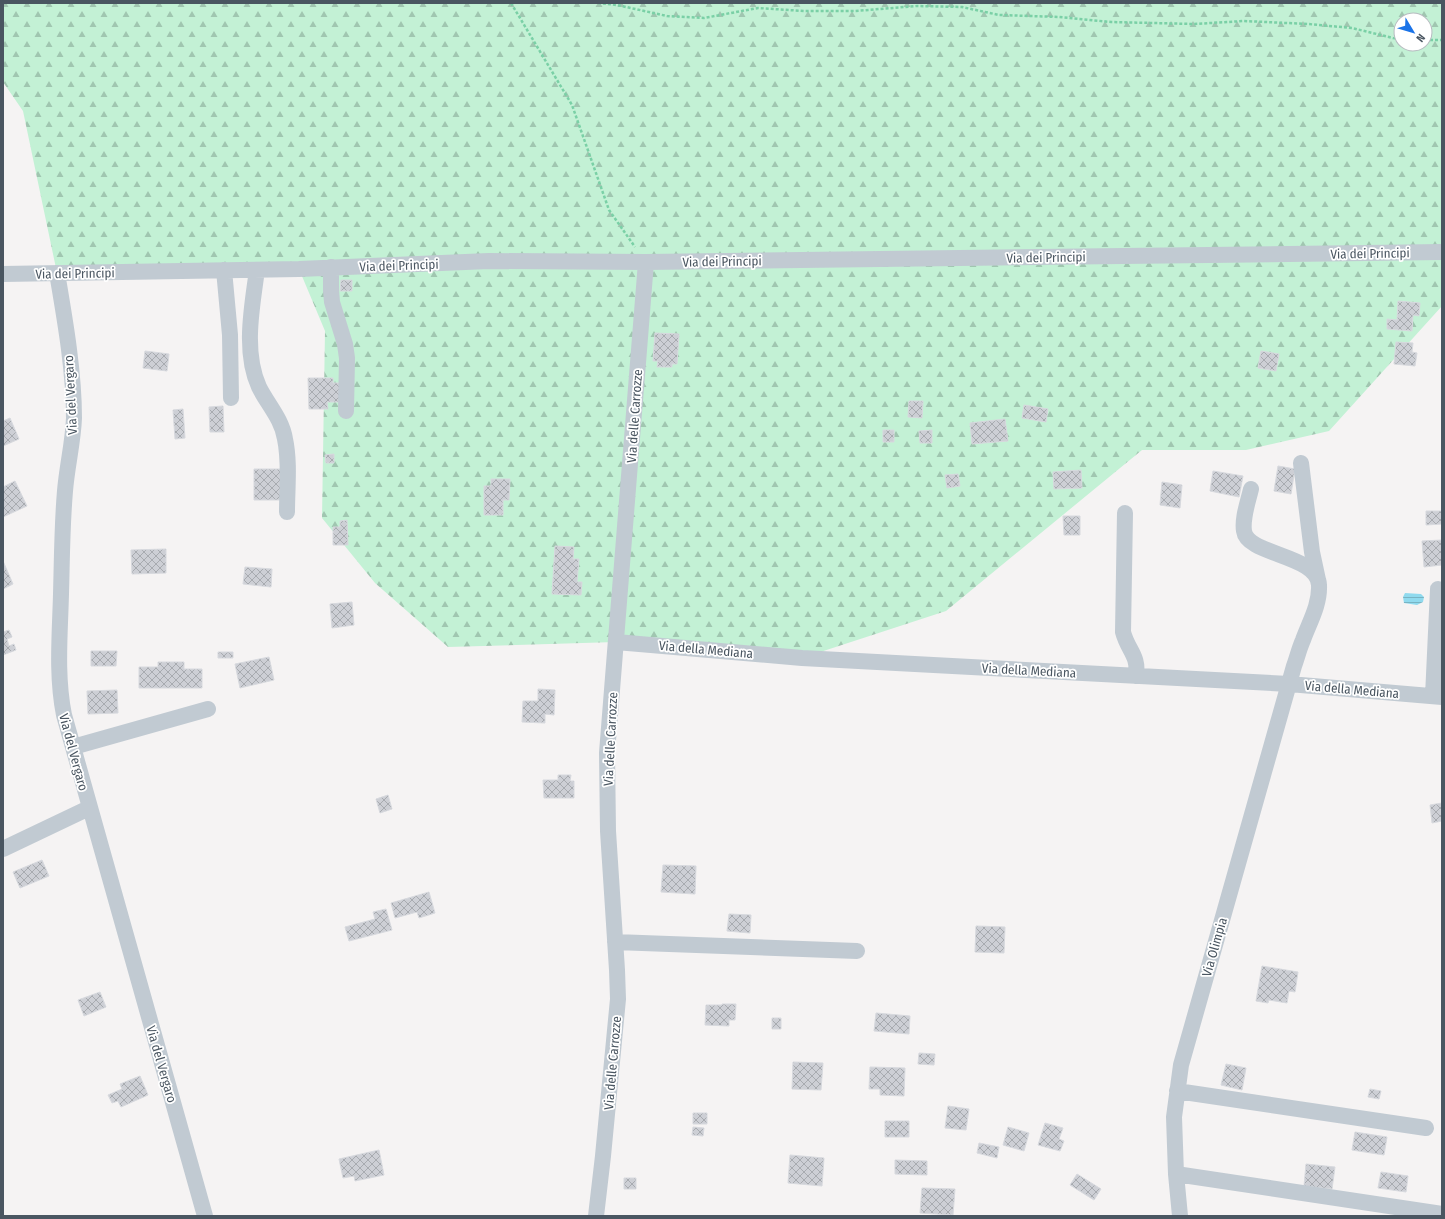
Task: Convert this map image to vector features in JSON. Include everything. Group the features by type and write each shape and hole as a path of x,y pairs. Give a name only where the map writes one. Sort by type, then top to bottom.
{"street":[{"name":"Via dei Principi","path":"3,274 257,270 489,261 646,262 1442,252"},
{"name":"Via delle Carrozze","path":"596,1216 617,1014 618,983 608,831 607,767 609,726 646,262"},
{"path":"331,267 332,302 348,358 346,412"},
{"path":"224,270 230,335 231,398"},
{"path":"257,270 251,326 252,358 258,385 278,418 286,440 287,512"},
{"name":"Via del Vergaro","path":"57,274 64,314 72,382 74,418 64,500 59,674 63,708 89,808 205,1216"},
{"name":"Via Olimpia","path":"1180,1216 1176,1174 1174,1117 1183,1058 1289,684 1319,592 1312,552 1302,463"},
{"path":"1251,489 1244,527 1245,537 1256,545 1312,570 1318,580"},
{"path":"1125,513 1123,632 1137,663 1136,676"},
{"path":"1437,697 1438,589"},
{"name":"Via della Mediana","path":"616,642 802,658 1289,684 1437,697"},
{"path":"73,747 208,709"},
{"path":"3,849 89,808"},
{"path":"615,942 857,952"},
{"path":"1177,1091 1426,1128"},
{"path":"1176,1174 1442,1214"}],"path":[{"path":"510,3 572,105 608,210 646,262"},
{"path":"598,3 617,5 667,16 704,18 758,8 804,11 856,11 917,6 962,7 999,15 1059,17 1111,22 1194,24 1244,21 1308,24 1352,28 1393,38"}],"green space":[{"path":"3,3 1442,3 1442,306 1329,431 1246,450 1142,450 946,611 802,658 616,642 448,647 375,583 322,518 325,331 299,269 57,273 23,111 3,82"}],"water":[{"path":"1405,593 1421,594 1424,597 1423,602 1417,605 1404,603 1403,597"}],"building":[{"path":"341,280 352,280 352,291 340,291"},
{"path":"1398,301 1420,303 1419,316 1413,315 1412,331 1387,329 1387,319 1397,320"},
{"path":"655,333 679,334 677,364 672,364 672,367 657,367 658,361 653,361"},
{"path":"1396,342 1413,343 1412,352 1417,353 1415,366 1394,364"},
{"path":"145,351 169,354 167,371 143,368"},
{"path":"1261,351 1279,354 1276,371 1258,368"},
{"path":"308,378 333,378 333,383 341,383 341,402 327,402 328,409 309,409"},
{"path":"909,401 923,401 922,418 908,417"},
{"path":"1024,405 1048,409 1046,422 1022,418"},
{"path":"223,406 224,432 210,432 209,407"},
{"path":"183,409 185,438 175,439 173,410"},
{"path":"10,418 19,439 3,446 3,421"},
{"path":"1005,419 1008,441 972,444 970,423"},
{"path":"883,430 894,430 894,442 883,442"},
{"path":"932,430 932,443 920,443 919,431"},
{"path":"334,454 334,463 326,463 325,455"},
{"path":"1278,466 1295,469 1291,494 1274,491"},
{"path":"254,469 281,469 281,500 254,500"},
{"path":"1081,470 1082,488 1054,489 1053,472"},
{"path":"1213,471 1243,476 1239,497 1210,491"},
{"path":"958,474 960,486 947,488 945,475"},
{"path":"491,479 510,479 509,500 503,500 503,515 484,515 484,486 491,486"},
{"path":"15,481 27,506 3,517 3,487"},
{"path":"1162,482 1182,485 1180,508 1160,505"},
{"path":"1426,511 1442,511 1442,524 1426,525"},
{"path":"1063,516 1080,516 1080,535 1064,535"},
{"path":"347,520 348,545 333,545 333,527 340,527 340,521"},
{"path":"1442,540 1442,565 1424,567 1422,541"},
{"path":"555,546 574,547 573,559 579,559 577,582 582,582 581,595 552,594"},
{"path":"166,549 166,573 132,574 131,550"},
{"path":"3,561 13,584 3,589"},
{"path":"245,567 272,569 271,587 243,584"},
{"path":"352,602 354,625 332,628 330,604"},
{"path":"9,630 12,637 7,639 9,646 14,644 16,650 3,655 3,632"},
{"path":"91,651 117,651 116,666 91,666"},
{"path":"218,652 233,652 233,658 218,658"},
{"path":"269,657 274,680 240,688 235,664"},
{"path":"158,662 184,662 184,669 202,669 202,688 139,688 139,667 158,667"},
{"path":"538,689 555,690 554,715 545,714 545,723 522,722 523,701 538,701"},
{"path":"117,690 118,713 88,714 87,691"},
{"path":"558,775 571,775 570,781 574,781 574,798 544,798 543,780 558,780"},
{"path":"388,795 392,809 380,813 376,799"},
{"path":"1442,803 1442,821 1432,823 1430,805"},
{"path":"42,860 49,876 20,888 13,872"},
{"path":"663,865 696,866 695,894 661,892"},
{"path":"429,892 435,913 419,918 417,912 395,918 391,903"},
{"path":"386,909 392,930 349,941 345,927 375,919 373,912"},
{"path":"729,914 751,915 750,933 727,931"},
{"path":"976,926 1005,927 1004,953 975,952"},
{"path":"1262,966 1298,972 1295,992 1289,991 1287,1003 1269,1000 1268,1003 1256,1001"},
{"path":"100,992 106,1007 84,1016 78,1000"},
{"path":"736,1004 735,1020 729,1020 729,1026 705,1025 706,1005"},
{"path":"876,1013 910,1016 909,1034 874,1031"},
{"path":"772,1018 781,1018 781,1029 772,1029"},
{"path":"919,1053 935,1054 934,1065 918,1064"},
{"path":"793,1062 823,1063 821,1090 792,1089"},
{"path":"1226,1064 1246,1068 1242,1090 1221,1085"},
{"path":"870,1067 905,1068 904,1096 880,1095 880,1089 869,1089"},
{"path":"140,1076 148,1095 121,1107 118,1101 112,1103 108,1095 122,1089 120,1084"},
{"path":"1370,1089 1381,1091 1379,1099 1368,1097"},
{"path":"948,1106 969,1109 966,1130 945,1128"},
{"path":"693,1113 707,1113 707,1124 693,1124"},
{"path":"885,1121 909,1121 909,1137 885,1137"},
{"path":"1045,1123 1063,1128 1059,1139 1064,1141 1060,1151 1038,1145"},
{"path":"693,1127 704,1128 703,1136 692,1135"},
{"path":"1008,1127 1029,1133 1024,1151 1003,1145"},
{"path":"1355,1132 1387,1137 1384,1155 1352,1150"},
{"path":"979,1143 999,1147 997,1158 977,1153"},
{"path":"379,1150 384,1175 355,1181 354,1176 343,1178 339,1159"},
{"path":"790,1155 824,1158 822,1186 788,1183"},
{"path":"895,1160 927,1161 927,1175 895,1174"},
{"path":"1306,1164 1335,1167 1332,1189 1304,1186"},
{"path":"1381,1172 1408,1176 1406,1192 1378,1188"},
{"path":"1077,1174 1101,1189 1094,1200 1070,1185"},
{"path":"624,1178 636,1178 636,1189 624,1189"},
{"path":"922,1188 955,1189 953,1215 920,1213"}]}
